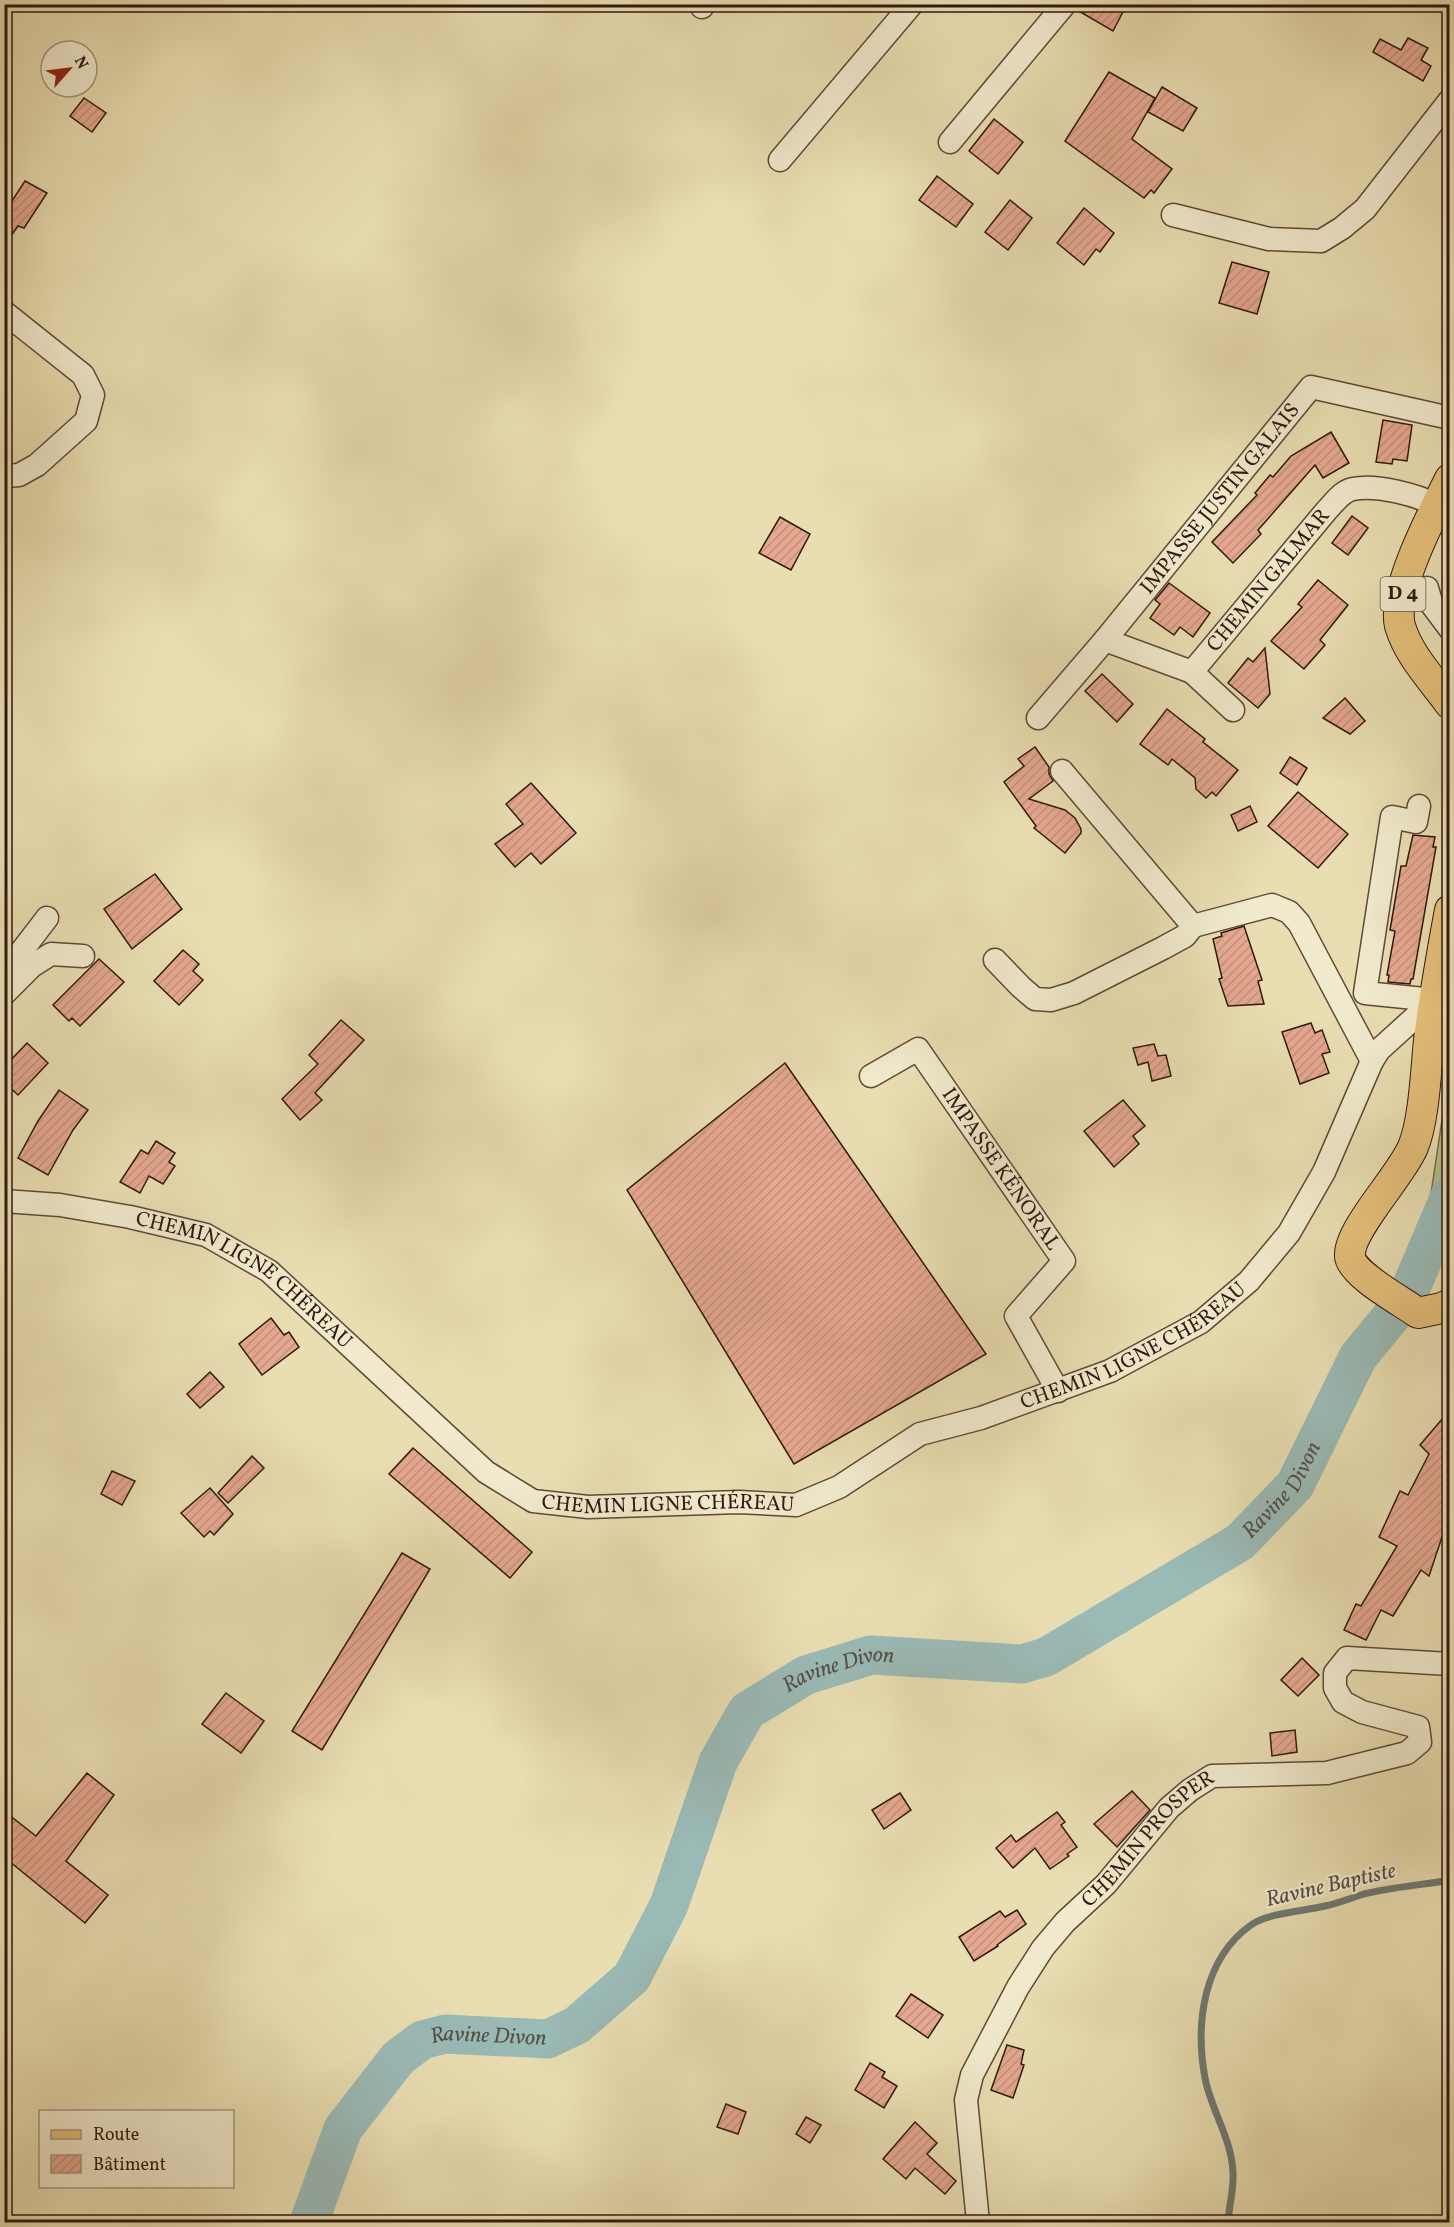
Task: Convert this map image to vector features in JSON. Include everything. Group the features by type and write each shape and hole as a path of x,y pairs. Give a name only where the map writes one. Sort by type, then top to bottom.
{"main road":[{"name":"D 4","path":"1443,492 1412,559 1417,583 1400,604 1399,623 1415,659 1449,704"},
{"path":"1449,909 1414,1146 1398,1176 1351,1244 1350,1258 1357,1271 1418,1313 1442,1308 1449,1304"}],"street":[{"path":"780,160 912,4"},
{"path":"950,142 1065,4"},
{"path":"1173,215 1269,238 1321,241 1342,228 1365,209 1449,100"},
{"path":"4,312 83,375 93,395 86,421 37,465 20,475 4,476"},
{"name":"IMPASSE JUSTIN GALAIS","path":"1038,718 1105,640 1311,387 1449,418"},
{"name":"CHEMIN GALMAR","path":"1105,640 1192,672 1343,494 1353,489 1443,492"},
{"path":"1417,583 1449,598"},
{"path":"1417,583 1449,629"},
{"path":"1192,672 1233,710"},
{"path":"1062,771 1193,926"},
{"path":"1419,806 1416,822 1392,817 1365,993 1434,1000"},
{"path":"995,960 1035,999 1051,1000 1074,993 1163,948 1185,936 1193,926 1272,905 1289,912 1299,923 1372,1061"},
{"path":"4,974 47,918"},
{"path":"4,994 42,958 51,954 83,956"},
{"name":"CHEMIN LIGNE CHÉREAU","path":"4,1201 71,1207 130,1217 206,1235 269,1271 486,1472 533,1501 588,1507 739,1502 796,1505 839,1487 920,1434 981,1418 1110,1371 1201,1322 1249,1281 1289,1233 1324,1172 1372,1061 1379,1050 1434,1000"},
{"name":"IMPASSE KÉNORAL","path":"871,1076 918,1048 1064,1261 1016,1316 1058,1391"},
{"name":"CHEMIN PROSPER","path":"978,2223 966,2100 972,2075 1018,1987 1043,1948 1065,1922 1106,1884 1169,1808 1190,1790 1212,1776 1327,1773 1407,1753 1420,1742 1418,1727 1362,1712 1343,1702 1335,1688 1335,1673 1347,1658 1449,1664"}],"green space":[{"path":"1449,1003 1449,1234 1424,1240 1445,1100 1446,1012"}],"building":[{"path":"1078,4 1127,4 1113,31 1077,10"},
{"path":"1408,38 1428,48 1421,60 1431,66 1423,81 1373,52 1380,39 1401,50"},
{"path":"1109,72 1155,98 1132,139 1172,169 1154,193 1151,190 1144,198 1065,141"},
{"path":"1162,87 1197,108 1183,131 1148,112"},
{"path":"83,99 106,113 92,132 70,116"},
{"path":"994,119 1023,142 998,174 969,151"},
{"path":"937,176 973,204 956,227 919,200"},
{"path":"25,181 47,193 24,228 18,226 4,246 4,213"},
{"path":"1010,200 1032,218 1008,250 985,232"},
{"path":"1084,208 1114,233 1100,252 1096,249 1084,265 1057,243"},
{"path":"1232,262 1269,272 1257,314 1219,303"},
{"path":"1383,420 1412,425 1407,461 1393,459 1392,464 1376,462"},
{"path":"1331,432 1349,463 1323,478 1315,465 1258,530 1261,534 1233,563 1212,542 1257,495 1255,493 1270,475 1273,477 1291,456"},
{"path":"1352,516 1368,528 1348,555 1332,543"},
{"path":"780,517 810,534 791,570 759,553"},
{"path":"1318,580 1348,605 1320,640 1325,645 1304,669 1271,641 1302,607 1298,604"},
{"path":"1169,583 1210,613 1193,637 1180,627 1174,635 1150,618 1160,604 1155,600"},
{"path":"1265,648 1270,694 1258,708 1228,683 1248,658 1253,662"},
{"path":"1102,674 1133,704 1117,722 1085,691"},
{"path":"1345,698 1365,721 1350,734 1323,718"},
{"path":"1167,709 1205,739 1203,742 1238,770 1216,796 1212,792 1206,798 1196,789 1195,778 1172,759 1168,765 1140,744"},
{"path":"1035,747 1049,767 1049,774 1053,781 1029,799 1065,810 1075,818 1081,829 1081,833 1065,853 1034,828 1036,826 1004,782 1024,766 1018,759"},
{"path":"1290,757 1307,768 1297,785 1280,773"},
{"path":"531,783 576,833 541,864 531,853 515,867 495,844 523,824 506,804"},
{"path":"1298,792 1348,834 1318,868 1268,826"},
{"path":"1250,806 1257,822 1238,831 1231,815"},
{"path":"1413,835 1435,837 1433,847 1436,847 1413,979 1410,984 1388,982 1389,975 1387,975 1395,931 1390,930 1401,866 1406,866"},
{"path":"155,874 182,909 132,949 104,909"},
{"path":"1244,926 1262,980 1258,981 1264,1004 1228,1006 1219,979 1222,978 1213,939 1222,936 1221,933"},
{"path":"183,950 199,964 193,971 203,980 179,1005 154,981"},
{"path":"99,959 124,982 80,1026 72,1018 69,1021 53,1005"},
{"path":"341,1020 364,1040 315,1093 322,1100 300,1120 282,1099 318,1064 309,1055"},
{"path":"1311,1023 1315,1033 1322,1030 1330,1052 1322,1054 1329,1073 1300,1084 1282,1032"},
{"path":"27,1043 48,1063 18,1095 4,1082 4,1067"},
{"path":"1154,1044 1158,1056 1166,1055 1171,1076 1152,1081 1148,1062 1138,1065 1133,1048"},
{"path":"785,1063 986,1354 794,1464 627,1190"},
{"path":"59,1090 88,1110 73,1130 48,1175 18,1158 38,1121"},
{"path":"1123,1100 1145,1126 1133,1136 1139,1144 1114,1167 1084,1131"},
{"path":"156,1141 175,1153 169,1162 175,1166 163,1184 149,1176 140,1193 120,1182 141,1150 148,1154"},
{"path":"271,1318 284,1335 289,1332 299,1347 262,1375 239,1344"},
{"path":"210,1372 224,1387 200,1408 187,1394"},
{"path":"1449,1411 1449,1516 1429,1576 1421,1570 1393,1616 1381,1610 1366,1640 1344,1630 1356,1604 1361,1606 1397,1546 1379,1537 1400,1491 1408,1495 1429,1454 1420,1445"},
{"path":"413,1448 532,1552 510,1578 389,1474"},
{"path":"252,1456 264,1468 228,1503 218,1493"},
{"path":"112,1471 135,1481 122,1505 101,1494"},
{"path":"210,1488 233,1514 214,1535 210,1531 204,1537 181,1513"},
{"path":"402,1553 430,1569 322,1750 292,1731"},
{"path":"1302,1658 1319,1675 1298,1696 1281,1680"},
{"path":"226,1693 264,1721 241,1753 202,1724"},
{"path":"1295,1730 1297,1752 1272,1756 1270,1733"},
{"path":"87,1773 114,1795 66,1861 108,1895 85,1923 4,1857 4,1811 36,1836"},
{"path":"1132,1791 1150,1810 1117,1847 1094,1824"},
{"path":"900,1793 911,1810 884,1829 872,1810"},
{"path":"1057,1812 1065,1822 1061,1825 1077,1847 1067,1854 1069,1856 1050,1869 1035,1848 1013,1868 996,1848 1011,1835 1016,1842"},
{"path":"1017,1910 1026,1924 974,1961 959,1937 1000,1911 1005,1917"},
{"path":"911,1994 943,2015 928,2038 896,2016"},
{"path":"1007,2045 1024,2050 1021,2064 1024,2065 1013,2098 991,2090"},
{"path":"870,2063 885,2072 882,2077 897,2086 884,2108 855,2090"},
{"path":"726,2104 746,2112 738,2134 717,2127"},
{"path":"806,2117 821,2125 810,2143 796,2134"},
{"path":"915,2122 937,2143 927,2154 956,2181 945,2194 915,2168 906,2179 883,2159"}],"waterway":[{"name":"Ravine Divon","path":"309,2222 343,2129 398,2058 422,2040 445,2034 548,2039 577,2025 632,1977 669,1905 718,1762 747,1711 806,1675 871,1655 1022,1664 1046,1657 1240,1542 1295,1485 1358,1357 1407,1297 1450,1196"},
{"name":"Ravine Baptiste","path":"1228,2222 1233,2185 1232,2160 1208,2090 1201,2036 1206,1994 1222,1956 1235,1939 1258,1921 1330,1905 1364,1894 1450,1880"}]}
